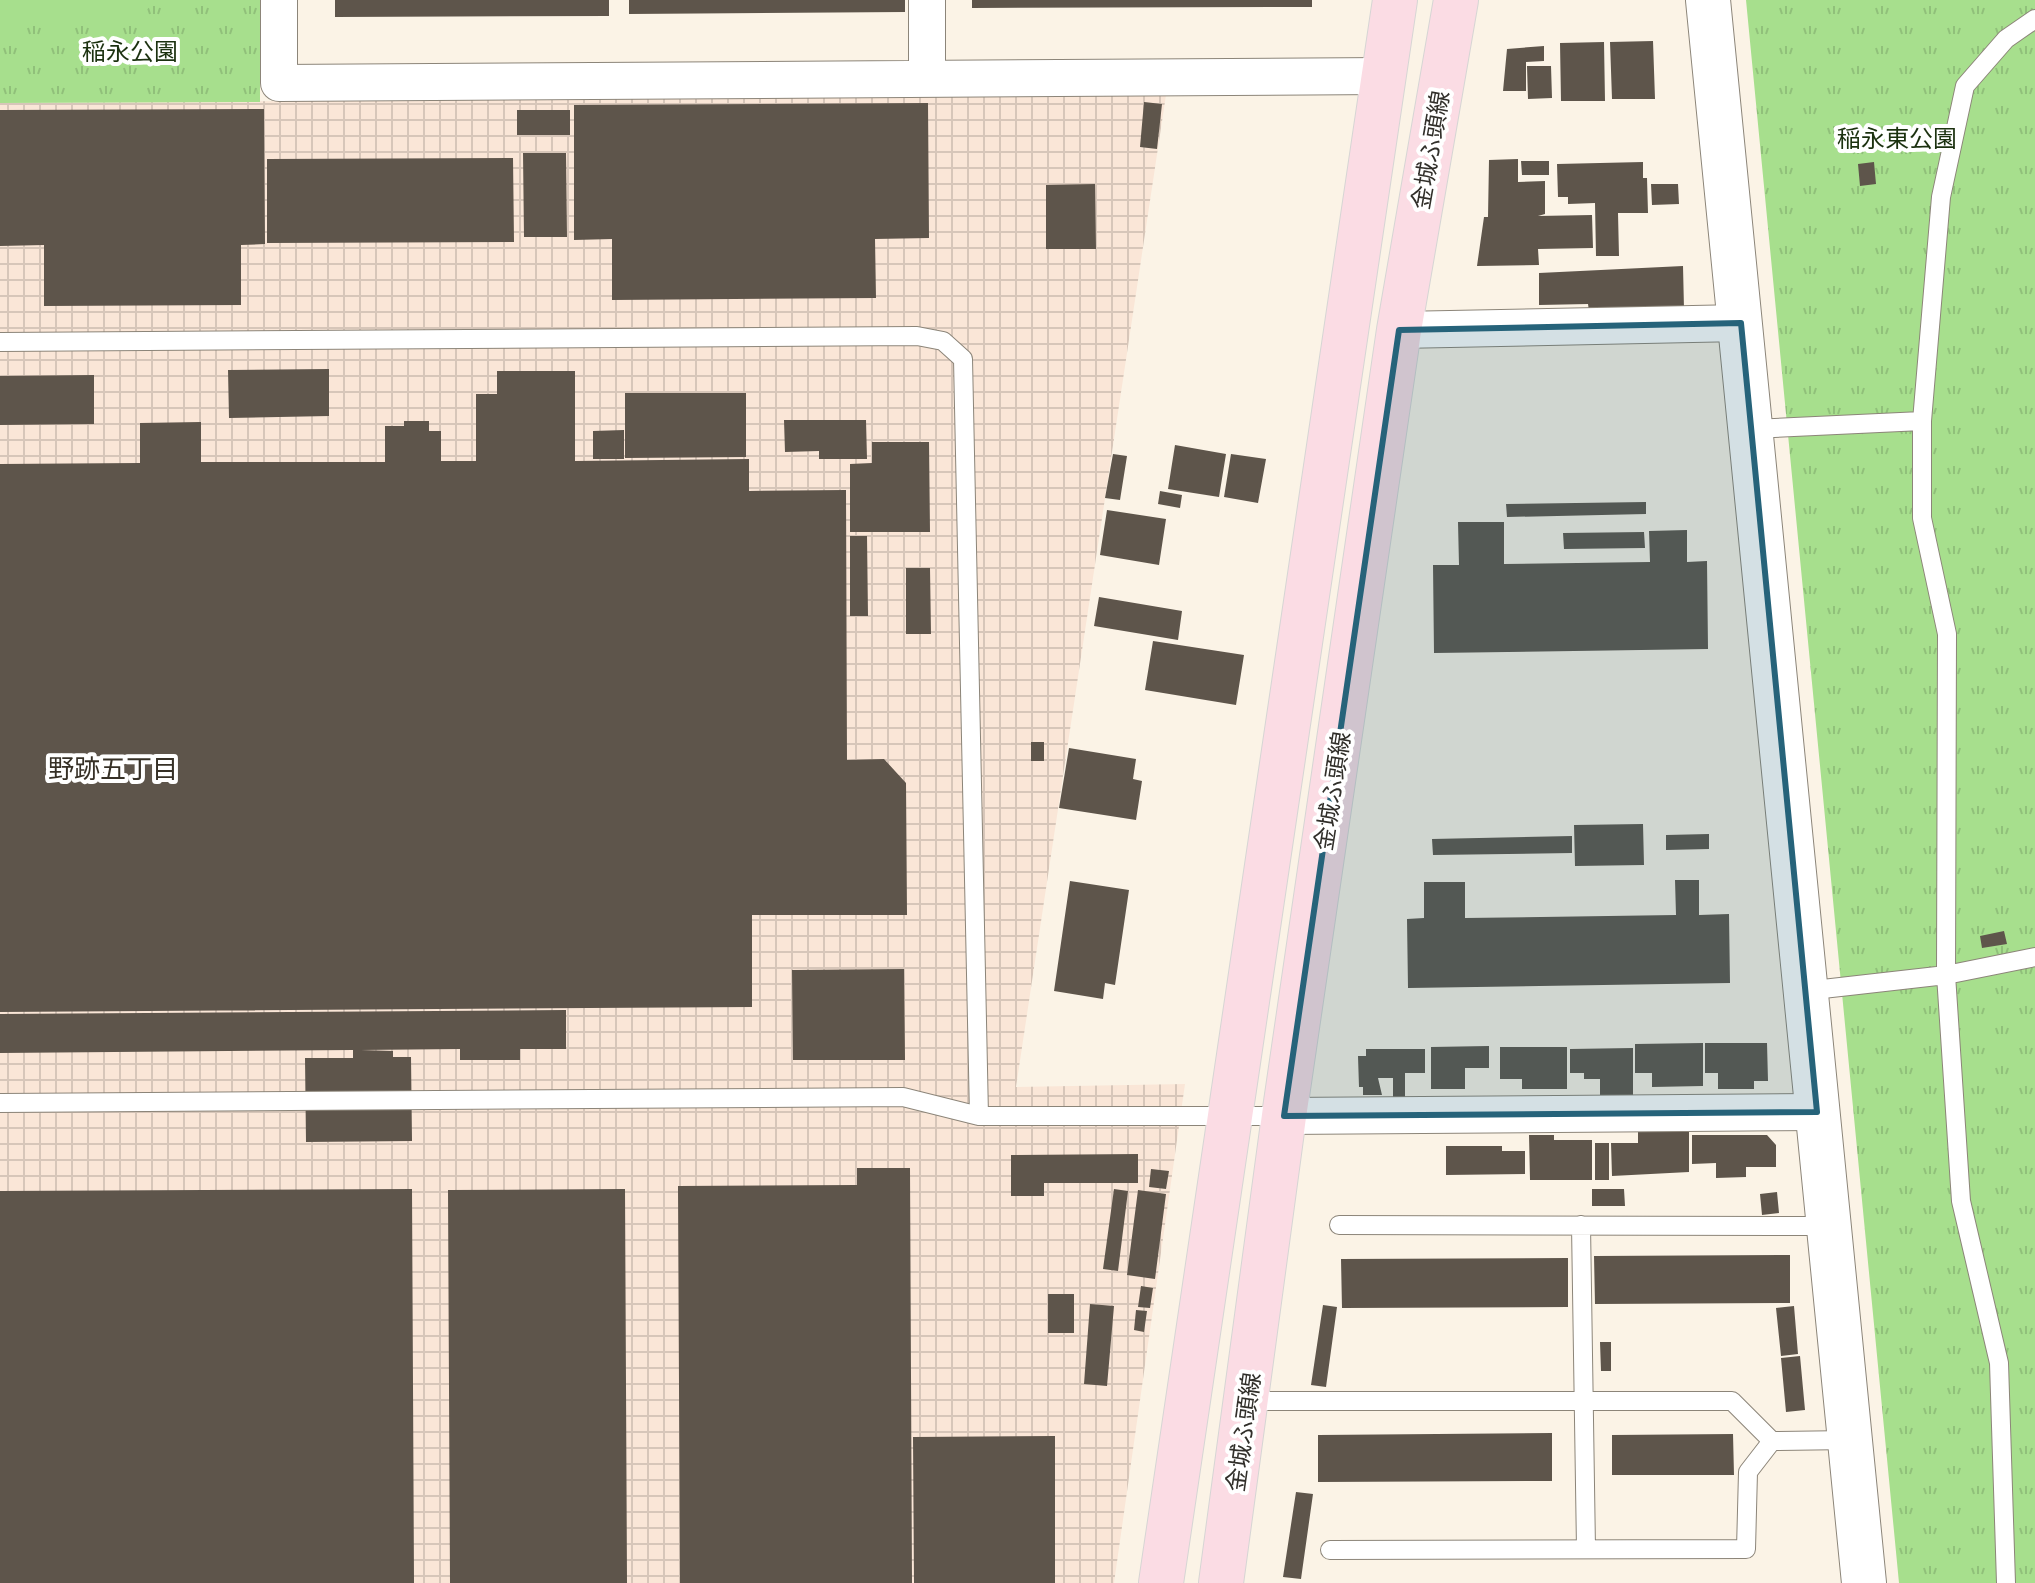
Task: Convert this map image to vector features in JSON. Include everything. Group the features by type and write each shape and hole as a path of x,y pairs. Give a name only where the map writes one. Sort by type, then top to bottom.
{"main road":[{"path":"1161,1583 1395,0"},
{"name":"金城ふ頭線","path":"1221,1583 1248,1401 1284,1116 1399,330 1456,0"}],"street":[{"path":"279,0 279,83 1384,76"},
{"path":"927,0 927,79"},
{"path":"1708,0 1864,1583"},
{"path":"1399,330 1741,323"},
{"path":"1284,1116 1817,1112"}],"lane":[{"path":"2006,1583 1999,1363 1961,1201 1946,975 1947,634 1922,518 1922,421 1941,197 1965,86 2006,39 2035,19"},
{"path":"0,342 917,336 943,341 963,359 979,1116"},
{"path":"1752,429 1922,421"},
{"path":"1805,991 1946,975 2035,957"},
{"path":"0,1103 903,1097 979,1116 1284,1116"},
{"path":"1339,1225 1829,1226"},
{"path":"1581,1225 1586,1549"},
{"path":"1248,1401 1732,1401 1772,1441 1850,1440"},
{"path":"1330,1550 1746,1549 1748,1472 1772,1441"}],"highlighted area":[{"path":"1741,323 1817,1112 1284,1116 1399,330"}],"shaded area":[{"path":"1166,95 1016,1087 1185,1084 1114,1583 0,1583 0,103"}],"green space":[{"name":"稲永公園","path":"0,0 260,0 260,102 0,103"},
{"path":"0,0 157,0 139,17 0,17"},
{"name":"稲永東公園","path":"1746,0 2035,0 2035,1583 1899,1583"}],"building":[{"path":"335,0 609,0 609,16 335,17"},
{"path":"629,0 905,0 905,12 629,14"},
{"path":"972,0 1312,0 1312,7 972,8"},
{"path":"1653,41 1655,99 1612,99 1610,42"},
{"path":"1604,42 1605,101 1561,101 1560,43"},
{"path":"1544,46 1544,61 1526,62 1526,91 1503,91 1507,49"},
{"path":"1527,66 1551,66 1552,98 1528,99"},
{"path":"1144,102 1162,104 1157,149 1140,147"},
{"path":"928,103 929,238 875,239 876,298 612,300 612,239 574,240 574,105"},
{"path":"264,109 265,244 241,245 241,305 44,306 44,245 0,246 0,110"},
{"path":"517,110 570,110 570,135 517,135"},
{"path":"523,153 566,153 567,237 524,237"},
{"path":"513,158 514,242 267,243 267,159"},
{"path":"1518,159 1518,182 1545,181 1545,214 1538,216 1592,215 1593,248 1538,249 1539,265 1477,266 1484,217 1488,217 1489,160"},
{"path":"1521,161 1549,161 1549,175 1522,175"},
{"path":"1643,162 1643,178 1647,178 1648,213 1618,213 1619,256 1596,256 1595,203 1568,204 1568,197 1558,197 1557,164"},
{"path":"1874,162 1876,184 1860,186 1858,164"},
{"path":"1095,184 1096,249 1046,249 1046,185"},
{"path":"1651,184 1678,184 1679,204 1652,205"},
{"path":"1683,266 1684,309 1589,311 1588,304 1539,305 1539,273"},
{"path":"329,369 329,416 229,418 228,370"},
{"path":"497,371 575,371 575,461 749,459 749,491 846,490 847,760 884,759 906,783 907,915 752,915 752,1007 0,1012 0,464 140,463 140,423 201,422 201,462 385,462 385,426 404,426 404,421 429,421 429,431 441,431 441,461 476,461 476,394 497,394"},
{"path":"94,375 94,424 0,425 0,376"},
{"path":"625,393 746,393 746,457 625,458"},
{"path":"784,420 866,420 867,459 819,459 819,451 785,452"},
{"path":"624,430 624,459 593,459 593,431"},
{"path":"872,442 929,442 930,532 850,532 850,464 872,463"},
{"path":"1175,445 1226,454 1219,497 1168,489"},
{"path":"1113,454 1127,456 1120,500 1105,498"},
{"path":"1231,454 1266,459 1258,503 1224,497"},
{"path":"1160,491 1182,495 1180,508 1158,504"},
{"path":"1646,502 1646,514 1507,517 1506,504"},
{"path":"1107,510 1166,519 1159,565 1100,555"},
{"path":"1458,522 1504,522 1504,564 1650,562 1649,531 1687,530 1687,562 1707,561 1708,649 1434,653 1433,565 1459,565"},
{"path":"1644,532 1645,548 1564,549 1563,533"},
{"path":"850,536 867,536 868,616 850,616"},
{"path":"906,568 930,568 931,634 906,634"},
{"path":"1099,597 1182,611 1178,640 1094,626"},
{"path":"1153,641 1244,655 1236,705 1145,690"},
{"path":"1031,742 1044,742 1044,761 1031,761"},
{"path":"1069,748 1136,759 1133,779 1142,781 1136,820 1059,808"},
{"path":"1643,824 1644,865 1575,866 1574,825"},
{"path":"1709,834 1709,849 1666,850 1666,835"},
{"path":"1572,836 1572,853 1433,855 1432,839"},
{"path":"1675,880 1699,880 1699,915 1729,914 1730,983 1408,988 1407,919 1424,918 1424,882 1465,882 1465,918 1676,915"},
{"path":"1070,881 1129,890 1115,985 1105,983 1103,999 1054,991"},
{"path":"2004,931 2007,944 1982,948 1980,936"},
{"path":"904,969 905,1060 793,1060 792,970"},
{"path":"566,1010 566,1049 520,1049 520,1060 460,1060 460,1049 361,1050 393,1051 393,1057 411,1057 412,1141 306,1142 305,1058 353,1058 353,1050 0,1053 0,1014"},
{"path":"1703,1043 1703,1086 1652,1087 1652,1073 1635,1073 1635,1044"},
{"path":"1705,1043 1767,1043 1768,1081 1754,1081 1754,1089 1718,1089 1718,1073 1705,1073"},
{"path":"1489,1046 1489,1068 1465,1068 1465,1089 1431,1089 1431,1047"},
{"path":"1500,1047 1567,1047 1567,1089 1522,1089 1522,1079 1500,1079"},
{"path":"1633,1048 1633,1095 1600,1095 1600,1079 1584,1079 1584,1073 1570,1073 1570,1049"},
{"path":"1366,1049 1425,1049 1425,1073 1405,1073 1405,1099 1393,1100 1393,1078 1378,1078 1382,1095 1363,1095 1363,1087 1359,1087 1358,1056 1366,1056"},
{"path":"1638,1132 1689,1132 1689,1172 1612,1176 1611,1143 1638,1143"},
{"path":"1529,1135 1554,1135 1554,1140 1592,1140 1592,1180 1530,1180"},
{"path":"1692,1135 1767,1135 1776,1145 1776,1167 1746,1167 1746,1177 1716,1178 1716,1163 1692,1164"},
{"path":"1595,1143 1609,1143 1609,1180 1595,1180"},
{"path":"1446,1146 1502,1146 1502,1151 1525,1151 1525,1174 1446,1175"},
{"path":"1138,1154 1138,1183 1044,1183 1044,1196 1011,1196 1011,1155"},
{"path":"857,1168 910,1168 912,1583 680,1583 678,1186 857,1185"},
{"path":"1151,1169 1169,1171 1166,1189 1149,1187"},
{"path":"412,1189 414,1583 0,1583 0,1191"},
{"path":"625,1189 627,1583 450,1583 448,1190"},
{"path":"1114,1189 1128,1191 1118,1271 1103,1269"},
{"path":"1592,1189 1624,1189 1625,1206 1592,1206"},
{"path":"1138,1190 1166,1194 1155,1279 1127,1275"},
{"path":"1777,1192 1779,1213 1762,1215 1760,1194"},
{"path":"1790,1255 1790,1303 1595,1304 1594,1256"},
{"path":"1568,1258 1568,1307 1342,1308 1341,1259"},
{"path":"1141,1286 1153,1288 1150,1308 1138,1307"},
{"path":"1048,1294 1074,1294 1074,1333 1048,1333"},
{"path":"1090,1304 1114,1306 1107,1386 1084,1384"},
{"path":"1323,1305 1337,1307 1326,1387 1311,1385"},
{"path":"1794,1306 1798,1354 1781,1356 1776,1308"},
{"path":"1136,1310 1147,1311 1144,1332 1134,1330"},
{"path":"1600,1342 1611,1342 1611,1371 1601,1371"},
{"path":"1800,1356 1805,1410 1786,1412 1781,1358"},
{"path":"1552,1433 1552,1481 1318,1482 1318,1435"},
{"path":"1733,1434 1734,1475 1612,1475 1612,1435"},
{"path":"1055,1436 1055,1583 914,1583 913,1437"},
{"path":"1296,1492 1313,1494 1301,1579 1283,1577"}],"district":[{"name":"野跡五丁目","path":"113,768"}]}
